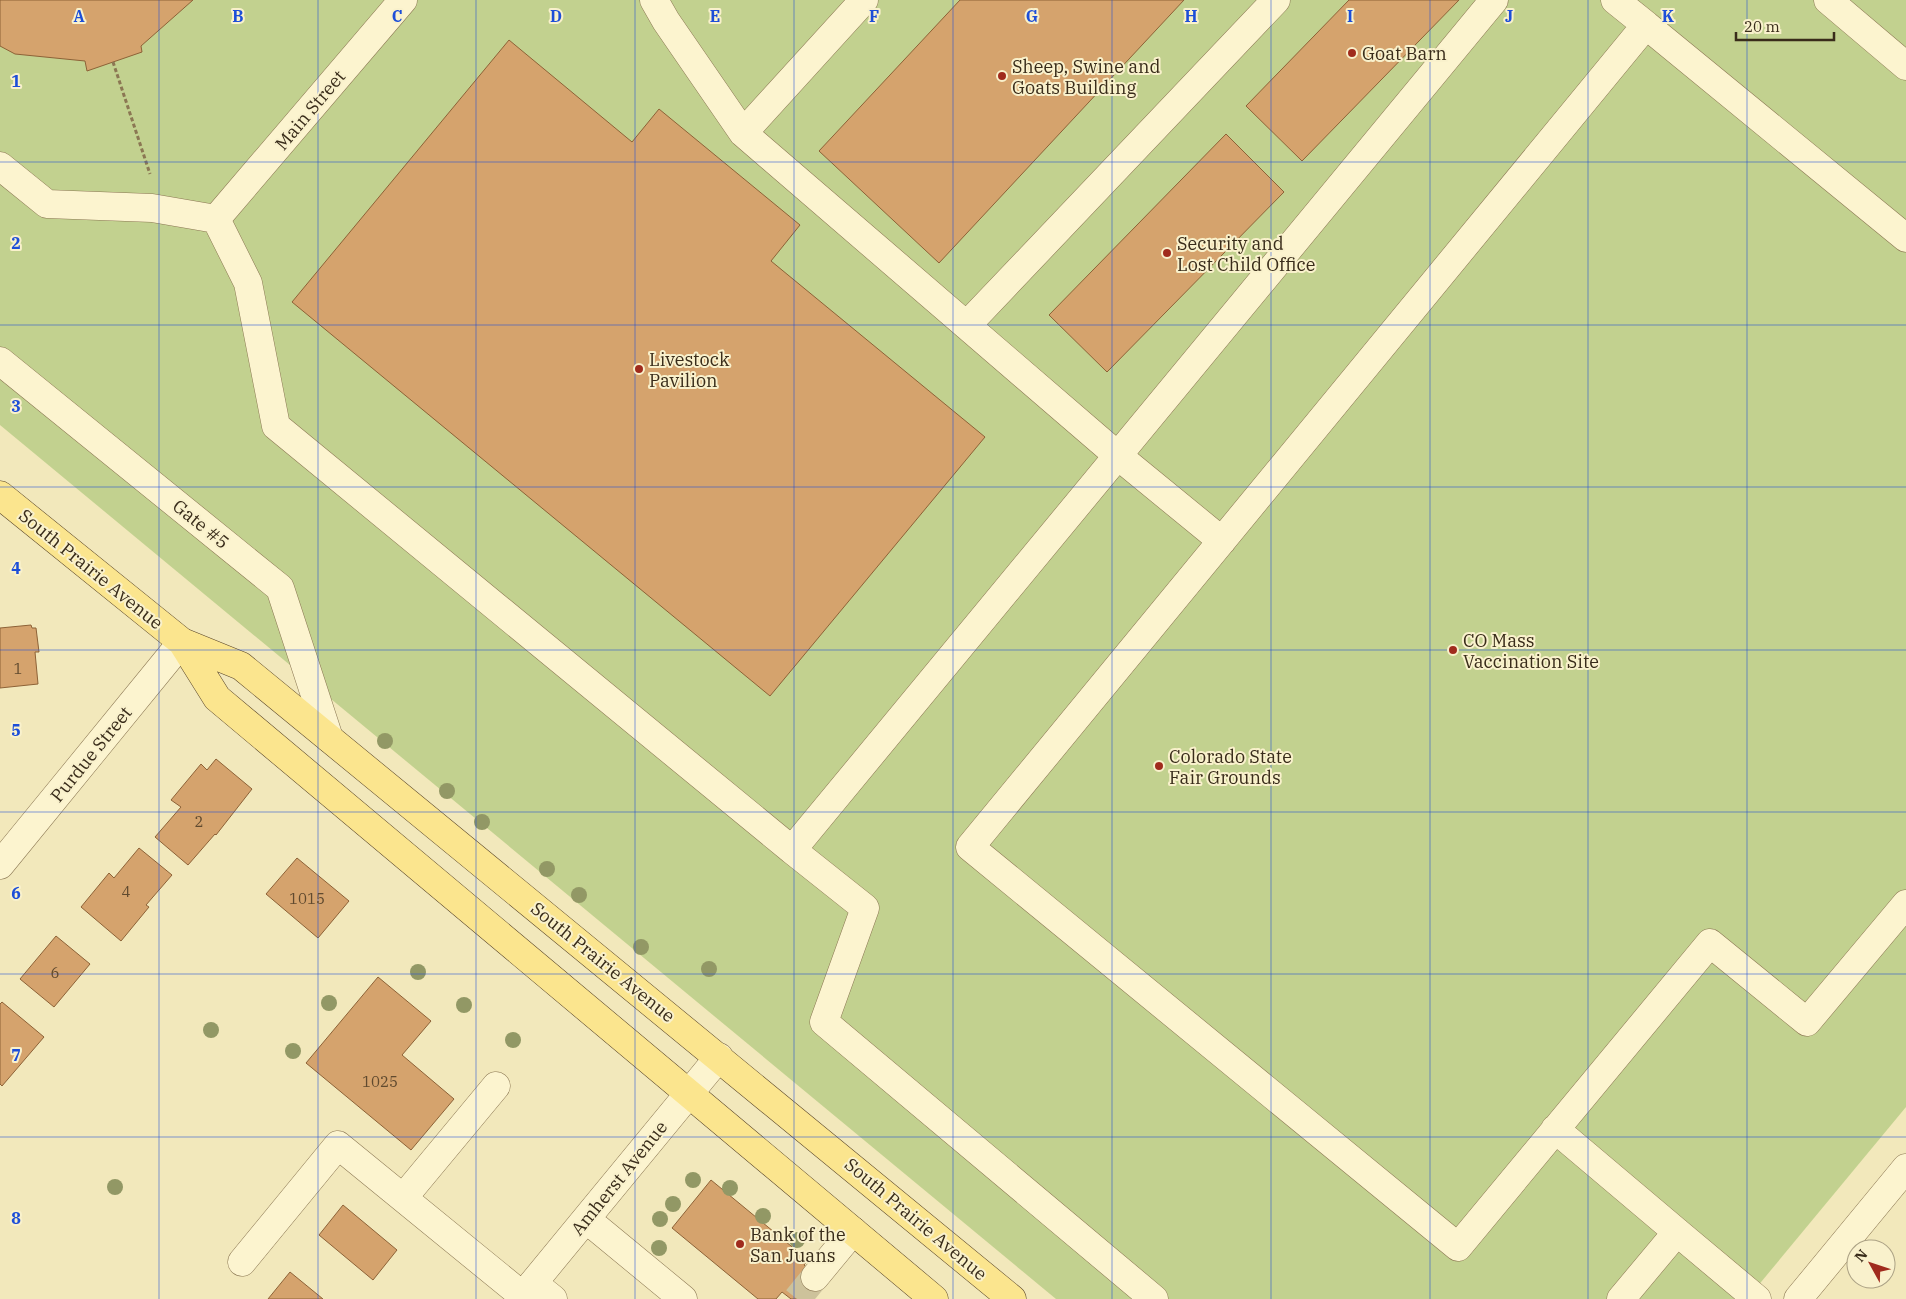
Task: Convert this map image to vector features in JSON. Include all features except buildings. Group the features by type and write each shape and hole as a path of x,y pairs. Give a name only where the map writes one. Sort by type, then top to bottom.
{"main road":[{"name":"South Prairie Avenue","path":"0,495 182,642 241,666 1012,1299"},
{"name":"South Prairie Avenue","path":"182,642 217,698 934,1299"}],"street":[{"name":"Main Street","path":"216,219 403,0"},
{"path":"654,0 743,133 1117,455 1222,541"},
{"path":"743,133 864,0"},
{"path":"967,325 1276,0"},
{"path":"792,850 1494,0"},
{"path":"1615,0 1906,238"},
{"path":"1828,0 1906,66"},
{"path":"1646,25 970,847 1458,1247 1710,943 1806,1022 1906,904"},
{"path":"0,166 47,204 152,208 216,219 248,283 276,426 865,908 824,1022 1154,1299"},
{"name":"Gate #5","path":"0,361 280,588 329,738"},
{"name":"Purdue Street","path":"0,865 182,642"},
{"name":"Amherst Avenue","path":"533,1294 586,1219 719,1057"},
{"path":"403,1198 496,1086"},
{"path":"1555,1129 1758,1299"},
{"path":"242,1262 338,1145 403,1198 533,1294"},
{"path":"1798,1299 1906,1168"},
{"path":"586,1219 683,1299"},
{"path":"815,1277 853,1231"},
{"path":"1621,1299 1677,1232"}],"path":[{"path":"113,62 150,174"}],"green space":[{"name":"Colorado State Fair Grounds","path":"0,0 1906,0 1906,1107 1747,1299 1056,1299 0,425"}],"tunnel":[{"path":"797,1299 815,1277"}],"place":[{"name":"Goat Barn","path":"1352,53"},
{"name":"Sheep, Swine and Goats Building","path":"1002,76"},
{"name":"Security and Lost Child Office","path":"1167,253"},
{"name":"Livestock Pavilion","path":"639,369"},
{"name":"CO Mass Vaccination Site","path":"1453,650"},
{"name":"Colorado State Fair Grounds","path":"1159,766"},
{"name":"Bank of the San Juans","path":"740,1244"}]}
